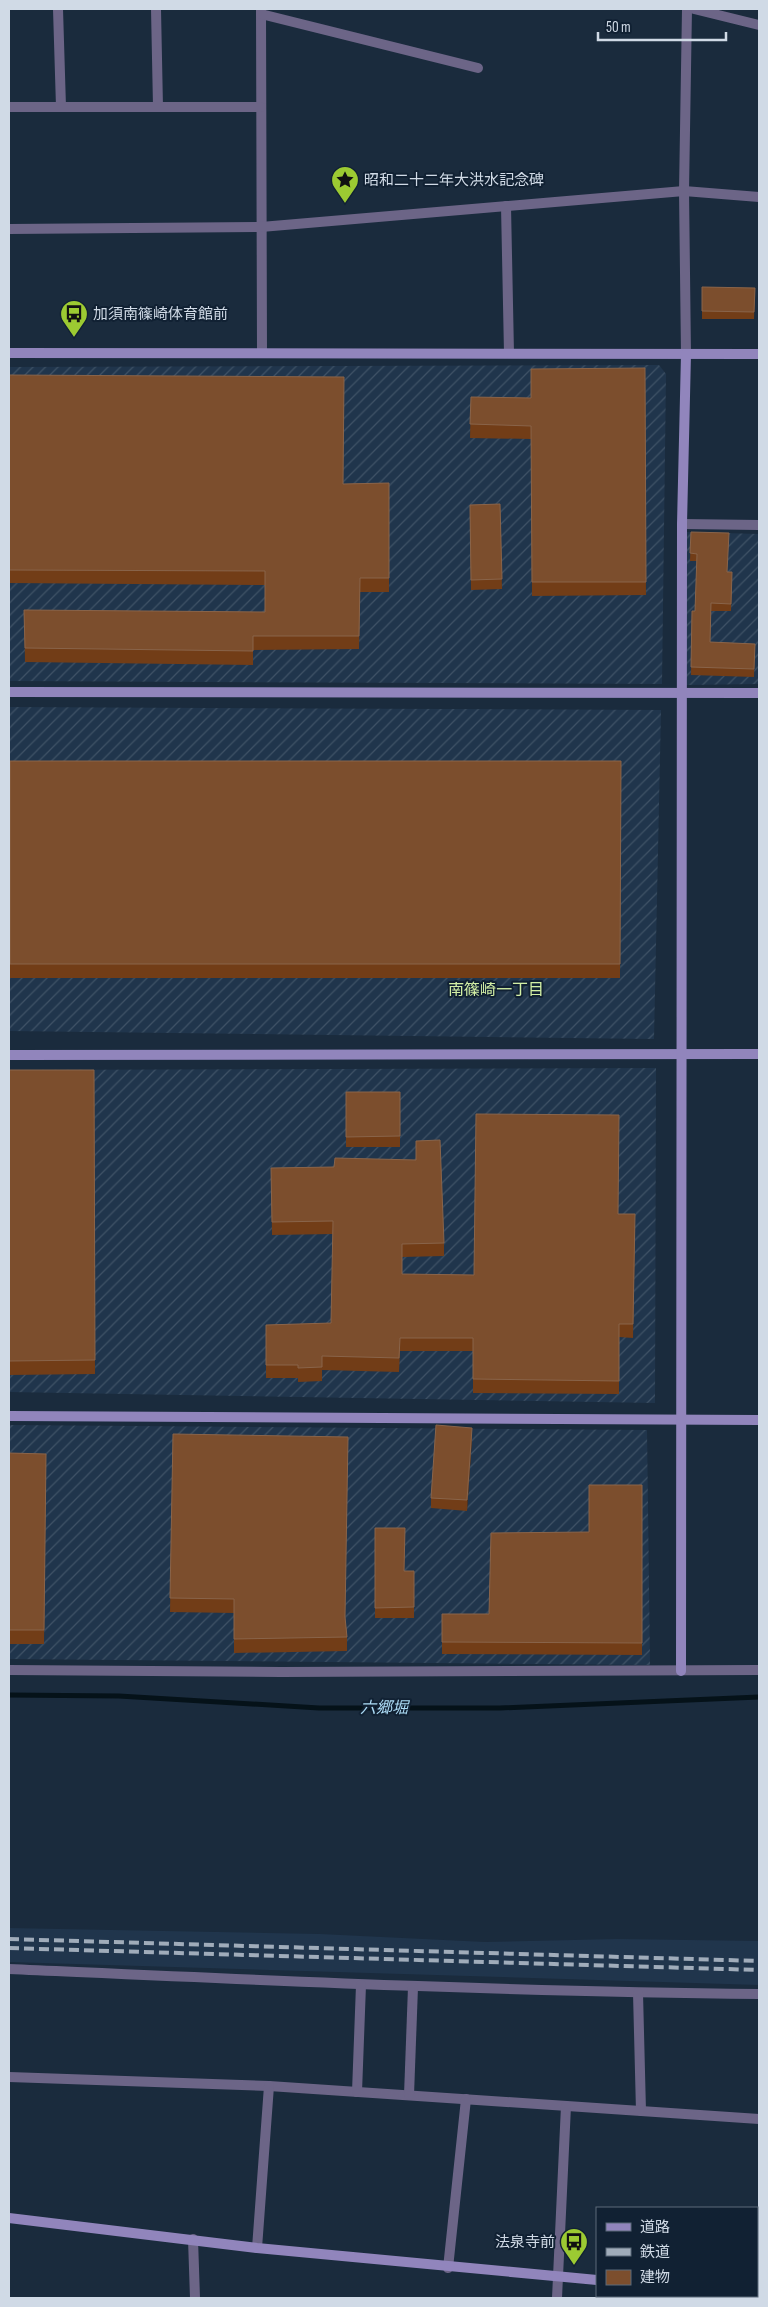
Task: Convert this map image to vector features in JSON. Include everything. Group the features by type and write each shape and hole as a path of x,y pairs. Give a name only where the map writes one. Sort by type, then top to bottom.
{"street":[{"path":"58,9 61,107"},
{"path":"156,9 158,107"},
{"path":"681,1671 682,524 686,354 684,191 687,9"},
{"path":"694,9 759,25"},
{"path":"262,352 261,11 478,68"},
{"path":"9,107 261,107"},
{"path":"9,229 261,227 684,191 759,197"},
{"path":"506,206 509,353"},
{"path":"9,352 759,354"},
{"path":"682,524 759,525"},
{"path":"9,692 759,694"},
{"path":"9,1055 759,1054"},
{"path":"9,1416 759,1420"},
{"path":"9,1670 281,1672 759,1670"},
{"path":"9,1969 413,1987 759,1994"},
{"path":"357,2092 361,1985"},
{"path":"409,2095 413,1987"},
{"path":"638,1993 641,2111"},
{"path":"9,2077 269,2086 759,2119"},
{"path":"257,2248 269,2086"},
{"path":"448,2268 466,2099"},
{"path":"557,2298 566,2106"},
{"path":"9,2218 257,2248 448,2268 596,2280"},
{"path":"193,2239 195,2298"}],"shaded area":[{"path":"659,365 666,374 662,684 9,681 9,367"},
{"path":"686,532 759,534 759,684 684,685"},
{"path":"9,707 661,710 654,1039 9,1031"},
{"path":"656,1068 655,1403 9,1392 9,1070"},
{"path":"9,1425 647,1430 650,1665 9,1659"},
{"path":"9,1928 320,1934 485,1942 617,1939 759,1941 759,1985 9,1962"}],"building":[{"path":"702,287 755,288 754,312 702,311"},
{"path":"645,368 646,582 532,582 531,426 470,424 471,397 531,398 531,369"},
{"path":"9,375 344,377 343,484 389,483 389,578 360,578 359,636 253,636 253,651 25,648 24,610 265,612 265,571 9,570"},
{"path":"500,504 502,579 471,580 470,505"},
{"path":"691,532 729,533 727,572 732,572 731,604 711,603 710,642 755,644 754,669 691,667 692,611 695,611 697,554 690,553"},
{"path":"10,761 621,761 620,964 10,964"},
{"path":"9,1070 94,1070 95,1360 9,1361"},
{"path":"346,1092 400,1092 400,1136 346,1137"},
{"path":"476,1114 619,1115 618,1214 635,1214 633,1324 619,1324 619,1381 473,1379 473,1338 400,1338 399,1358 322,1356 322,1367 298,1368 298,1365 266,1365 266,1325 331,1323 333,1221 272,1222 271,1168 334,1167 335,1158 416,1160 416,1141 440,1140 444,1243 402,1244 402,1274 474,1275"},
{"path":"436,1425 472,1428 467,1500 431,1498"},
{"path":"173,1434 348,1437 345,1617 347,1637 234,1639 234,1599 170,1598"},
{"path":"9,1453 46,1454 44,1630 9,1630"},
{"path":"589,1485 642,1485 642,1643 442,1642 442,1614 489,1614 491,1533 589,1532"},
{"path":"375,1528 405,1528 404,1571 414,1571 414,1607 375,1608"}],"waterway":[{"name":"六郷堀","path":"9,1695 119,1696 319,1708 500,1708 759,1697"}],"railway":[{"path":"9,1939 759,1961"},
{"path":"9,1948 759,1970"}],"place":[{"name":"昭和二十二年大洪水記念碑","path":"345,204"},
{"name":"加須南篠崎体育館前","path":"74,338"},
{"name":"法泉寺前","path":"574,2266"}],"district":[{"name":"南篠崎一丁目","path":"496,990"}]}
